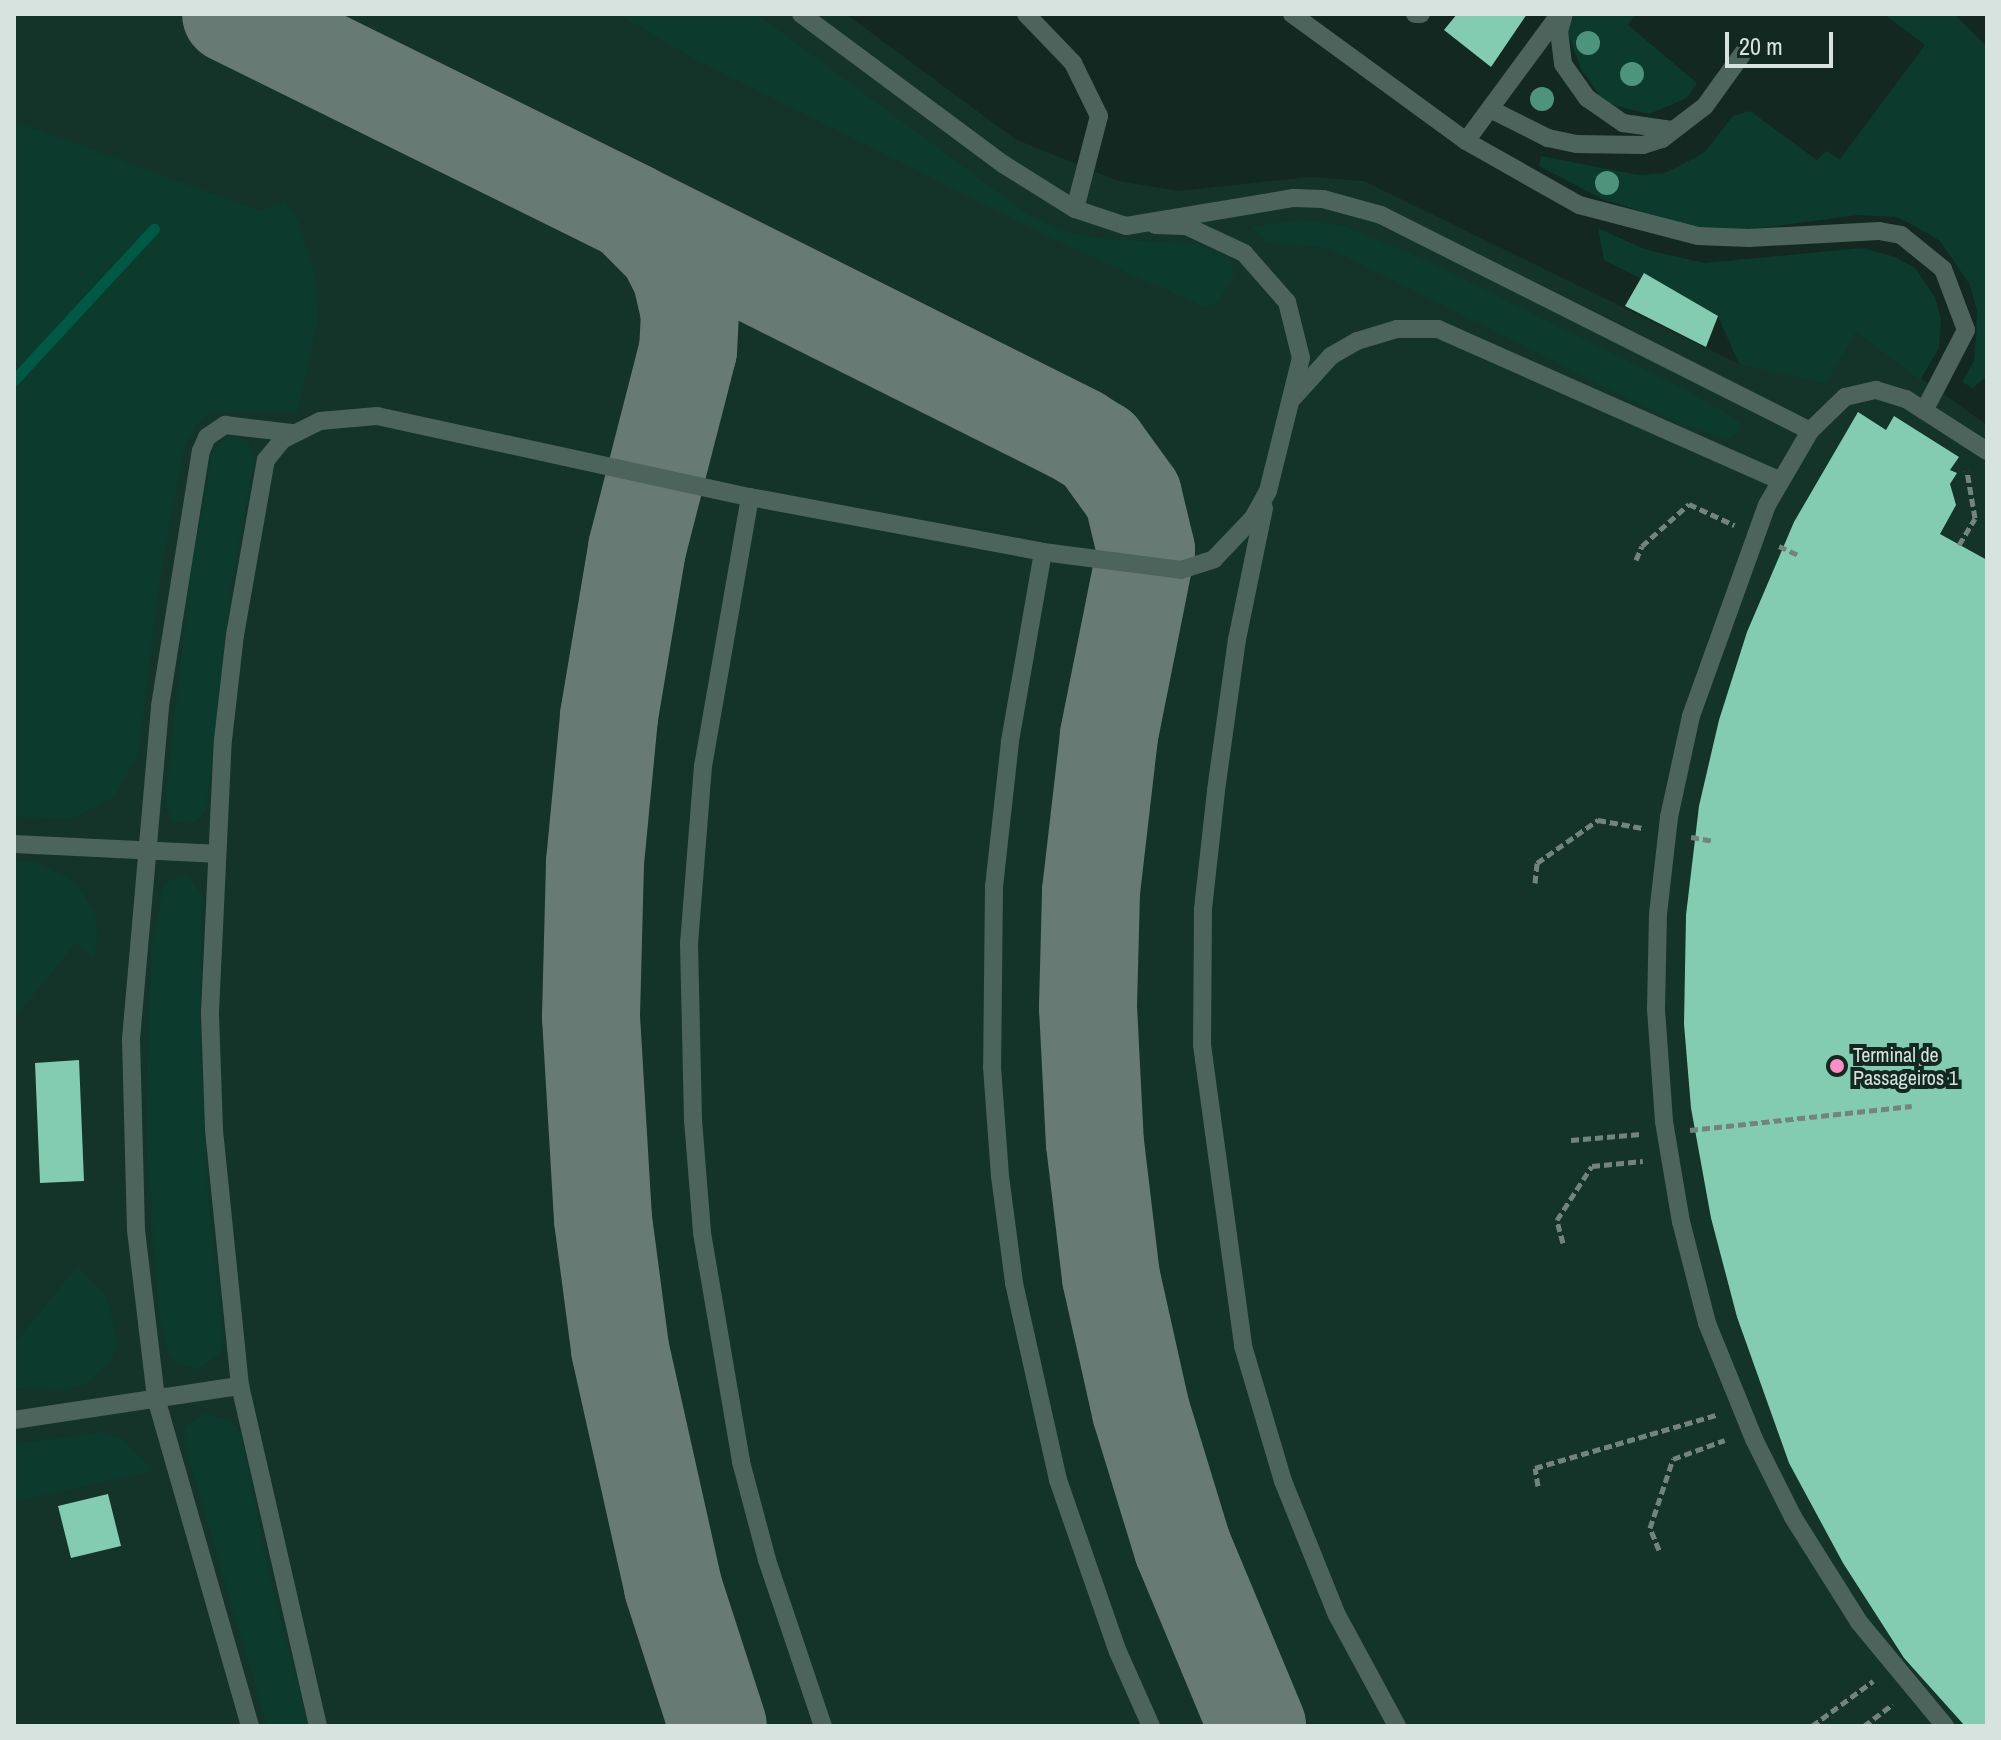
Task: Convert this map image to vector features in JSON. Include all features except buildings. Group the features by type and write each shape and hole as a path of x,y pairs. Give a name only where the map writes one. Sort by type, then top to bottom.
{"lane":[{"path":"801,14 1003,164 1075,209 1126,226 1186,226 1229,241 1287,302 1301,358 1268,491 1237,639 1203,909 1202,1045 1243,1346 1283,1481 1337,1615 1397,1726"},
{"path":"1026,14 1073,63 1099,116 1075,209"},
{"path":"1292,14 1466,141 1579,205 1698,236 1749,238 1879,231 1901,235 1943,269 1966,330 1924,411"},
{"path":"1466,141 1562,14"},
{"path":"1562,14 1559,31 1563,64 1587,98 1623,123 1675,130"},
{"path":"1490,109 1529,130 1576,144 1643,145 1675,130 1705,106 1746,49"},
{"path":"1155,225 1294,198 1323,199 1381,215 1810,431"},
{"path":"1292,400 1331,356 1357,341 1397,329 1438,329 1778,480"},
{"path":"1945,1726 1859,1622 1793,1517 1754,1439 1707,1323 1681,1222 1664,1121 1656,993 1658,914 1669,817 1691,716 1729,599 1778,480 1810,431 1832,407 1859,391 1892,393 1987,451"},
{"path":"266,460 282,440 299,431 342,416 377,416 750,497 1043,552 1181,570 1214,559 1236,541 1268,491"},
{"path":"250,1726 156,1398 136,1230 131,1039 160,706 201,451 215,430 244,427 273,434 299,431"},
{"path":"244,427 261,442 266,460 235,635 215,854 214,1129 240,1386 318,1726"},
{"path":"750,497 703,766 689,943 693,1120 702,1233 741,1462 767,1560 823,1726"},
{"path":"1043,552 1010,742 994,886 992,1067 1000,1176 1014,1283 1058,1480 1118,1652 1151,1726"},
{"path":"14,844 215,854"},
{"path":"14,1420 240,1386"}],"path":[{"path":"1959,545 1975,518 1966,470"},
{"path":"1636,560 1642,546 1689,504 1745,530"},
{"path":"1772,543 1800,556"},
{"path":"1535,883 1537,863 1598,820 1656,830"},
{"path":"1685,836 1713,841"},
{"path":"1679,1131 1912,1106"},
{"path":"1571,1140 1648,1133"},
{"path":"1563,1243 1557,1220 1592,1166 1653,1160"},
{"path":"1538,1486 1535,1468 1733,1410"},
{"path":"1659,1550 1650,1528 1673,1459 1729,1438"},
{"path":"1812,1726 1881,1675"}],"shaded area":[{"path":"14,14 846,14 1015,139 1118,181 1178,191 1311,177 1364,181 1739,364 1856,332 1987,425 1987,1726 14,1726"},
{"path":"618,14 757,14 1026,213 1060,230 1097,238 1198,244 1230,259 1234,277 1217,303 1204,307 1055,240 694,59"},
{"path":"1576,14 1635,14 1628,25 1697,83 1687,98 1649,114 1605,103 1581,69 1566,28"},
{"path":"1884,14 1954,14 1987,47 1987,376 1973,388 1962,382 1974,361 1976,338 1977,311 1970,285 1940,241 1915,226 1896,217 1858,215 1739,231 1695,228 1602,199 1539,166 1541,156 1639,175 1665,173 1704,153 1733,116 1750,111 1817,160 1826,151 1840,159 1925,45"},
{"path":"14,121 260,211 285,201 300,224 316,278 318,321 298,412 211,412 193,429 184,448 159,585 138,756 113,799 71,819 14,817"},
{"path":"1303,220 1342,225 1419,257 1692,393 1739,421 1742,429 1728,439 1671,420 1328,248 1267,243 1251,226"},
{"path":"1598,228 1644,249 1704,263 1863,248 1895,257 1915,268 1935,297 1941,320 1939,348 1920,380 1856,332 1826,384 1739,364 1718,316 1644,273 1640,278 1604,260"},
{"path":"229,435 249,441 255,459 232,581 206,812 195,821 173,823 165,804 190,576 213,450"},
{"path":"14,860 36,862 76,882 96,916 98,935 94,958 76,943 14,1019"},
{"path":"179,875 190,877 202,896 200,1039 208,1194 224,1343 219,1355 199,1369 175,1363 167,1352 158,1304 146,1134 151,953 163,886"},
{"path":"77,1266 107,1296 118,1342 114,1358 87,1384 66,1390 14,1388 14,1344"},
{"path":"205,1413 231,1420 241,1433 270,1579 309,1726 267,1726 184,1442 185,1427"},
{"path":"102,1432 125,1441 155,1471 14,1502 14,1444"}],"waterway":[{"path":"14,380 154,229"}],"taxiway":[{"path":"231,14 631,212 667,248 681,275 690,313 688,350 637,549 609,717 595,863 591,1017 603,1219 620,1349 673,1587 718,1726"},
{"path":"631,212 1078,436 1099,449 1133,496 1146,550 1109,736 1091,892 1088,1007 1095,1143 1111,1277 1141,1411 1183,1548 1257,1726"}],"place":[{"name":"Terminal de Passageiros 1","path":"1837,1066"}]}
